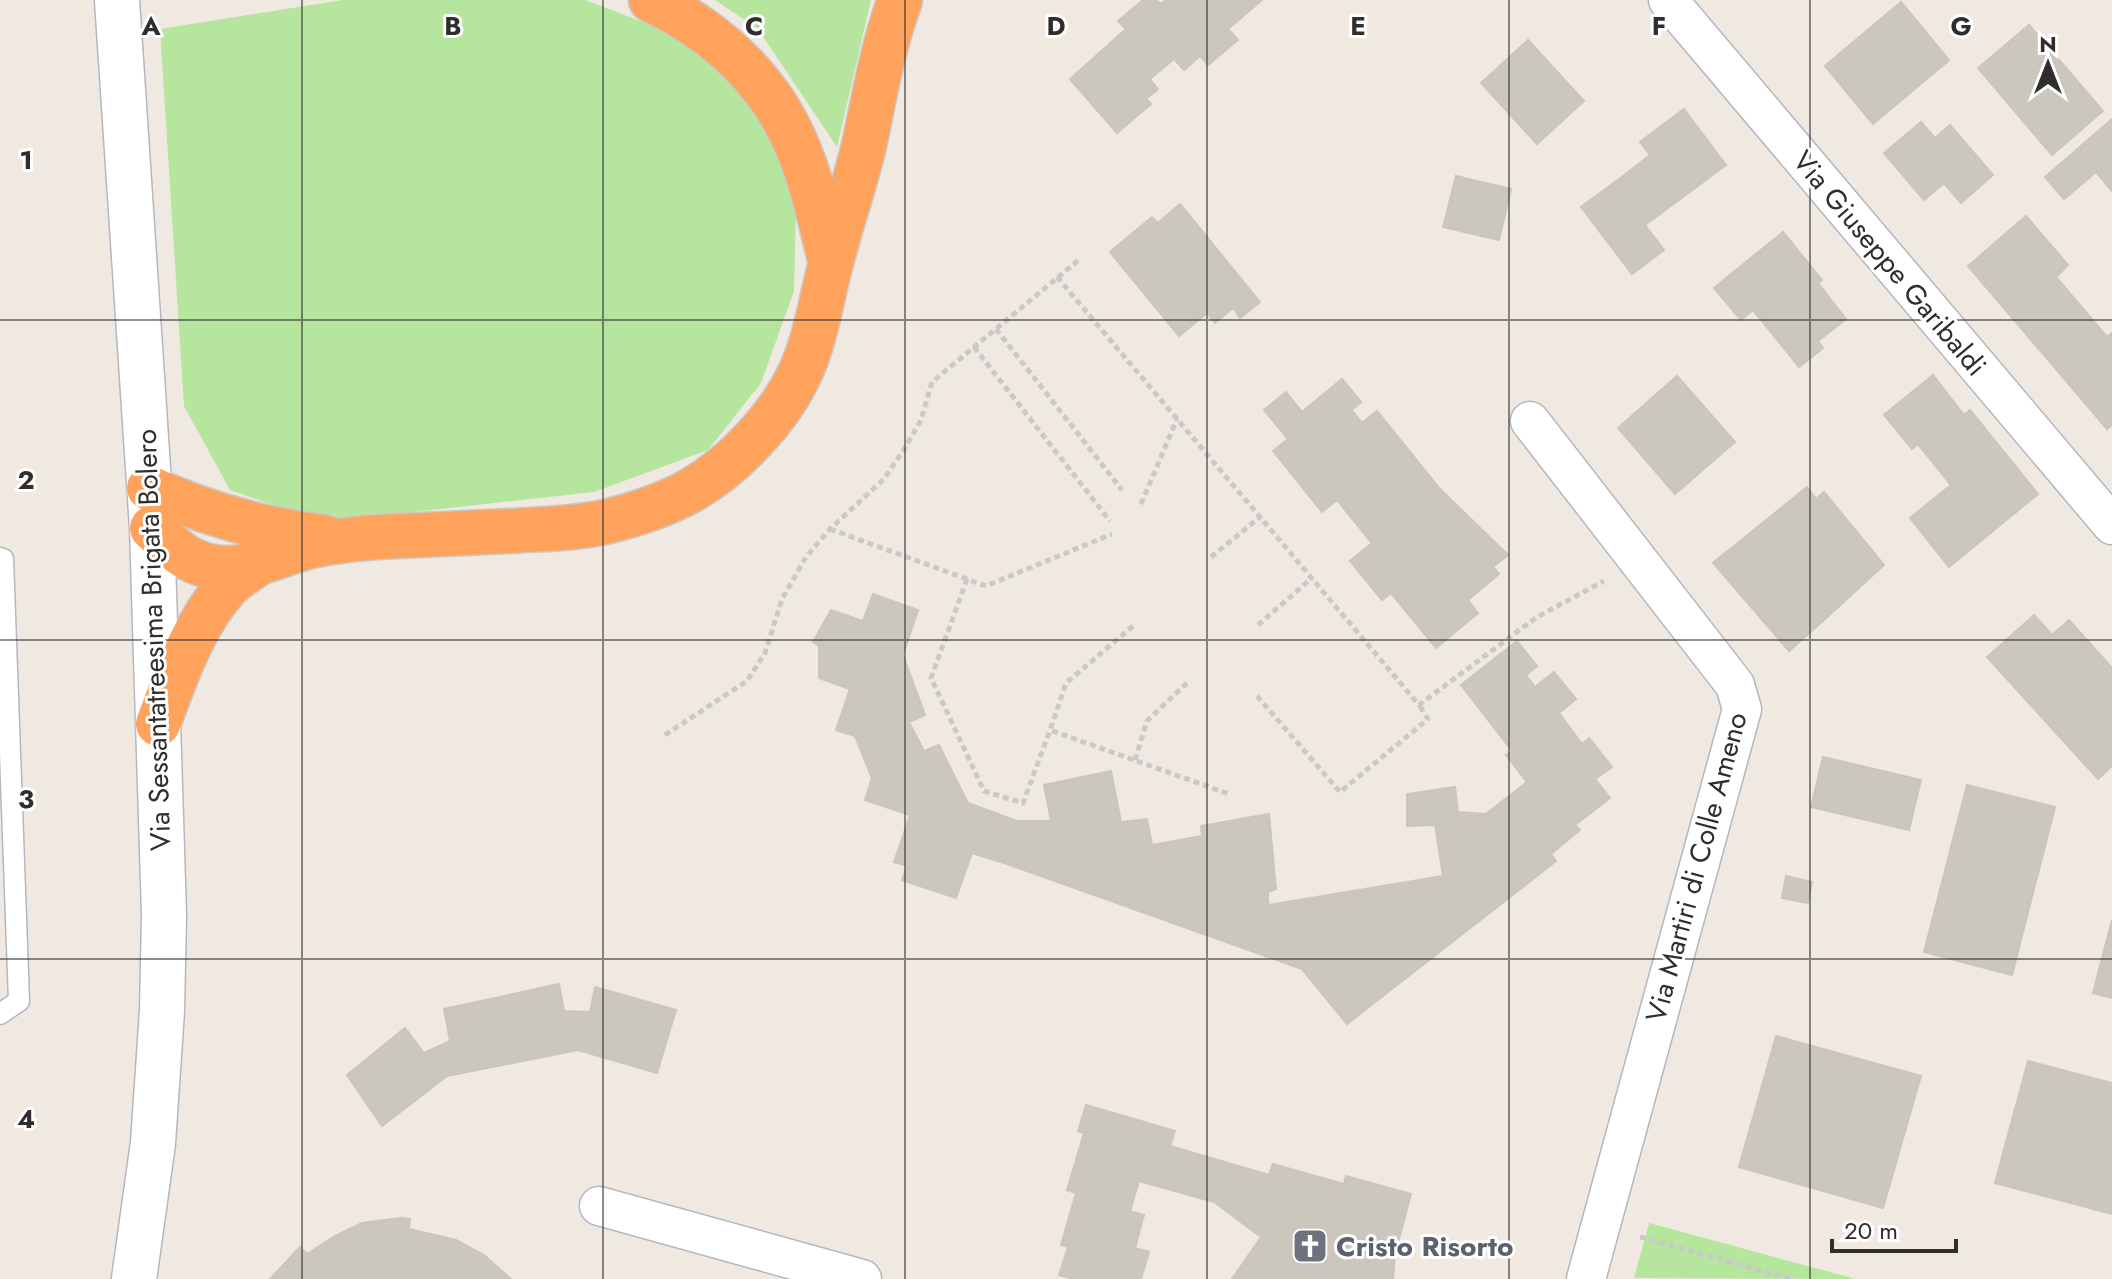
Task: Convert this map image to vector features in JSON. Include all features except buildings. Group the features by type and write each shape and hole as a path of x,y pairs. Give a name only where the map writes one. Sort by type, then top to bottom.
{"highway":[{"path":"651,0 671,9 732,53 762,84 786,121 798,147 831,263"},
{"path":"151,508 172,547 193,561 212,567 237,567 256,565 309,547 347,539 553,528 604,522 650,509 691,490 727,464 765,428 800,374 810,347 864,143 889,29 900,0"},
{"path":"151,508 202,510 295,533 347,539"},
{"path":"158,724 190,641 227,585 256,565"}],"street":[{"name":"Via Sessantatreesima Brigata Bolero","path":"117,0 151,508 164,900 162,1011 153,1143 134,1279"},
{"name":"Via Giuseppe Garibaldi","path":"1668,0 2112,525"},
{"name":"Via Martiri di Colle Ameno","path":"1530,421 1735,685 1742,709 1586,1279"},
{"path":"599,1206 862,1279"}],"lane":[{"path":"0,558 3,559 19,1001 0,1014"}],"path":[{"path":"665,735 747,681 765,653 782,599 806,557 830,529 884,479 921,420 932,382 1080,259"},
{"path":"1057,277 1428,719 1340,792 1257,696"},
{"path":"996,329 1122,490"},
{"path":"974,347 1110,521"},
{"path":"1141,504 1177,419"},
{"path":"1211,557 1260,517"},
{"path":"830,529 986,586 1112,534"},
{"path":"1419,705 1537,617 1640,562"},
{"path":"1258,625 1312,578"},
{"path":"967,579 931,678 984,791 1023,803 1066,683 1133,626"},
{"path":"1135,760 1147,721 1187,683"},
{"path":"1050,730 1229,794"},
{"path":"1600,1227 1792,1279"}],"green space":[{"path":"343,0 585,0 696,42 763,113 796,206 794,291 761,383 708,450 594,492 323,522 230,490 184,406 160,29"},
{"path":"715,0 871,0 837,147 758,29"},
{"path":"1649,1223 1856,1279 1634,1278"}],"place":[{"name":"Cristo Risorto","path":"1310,1246"}]}
